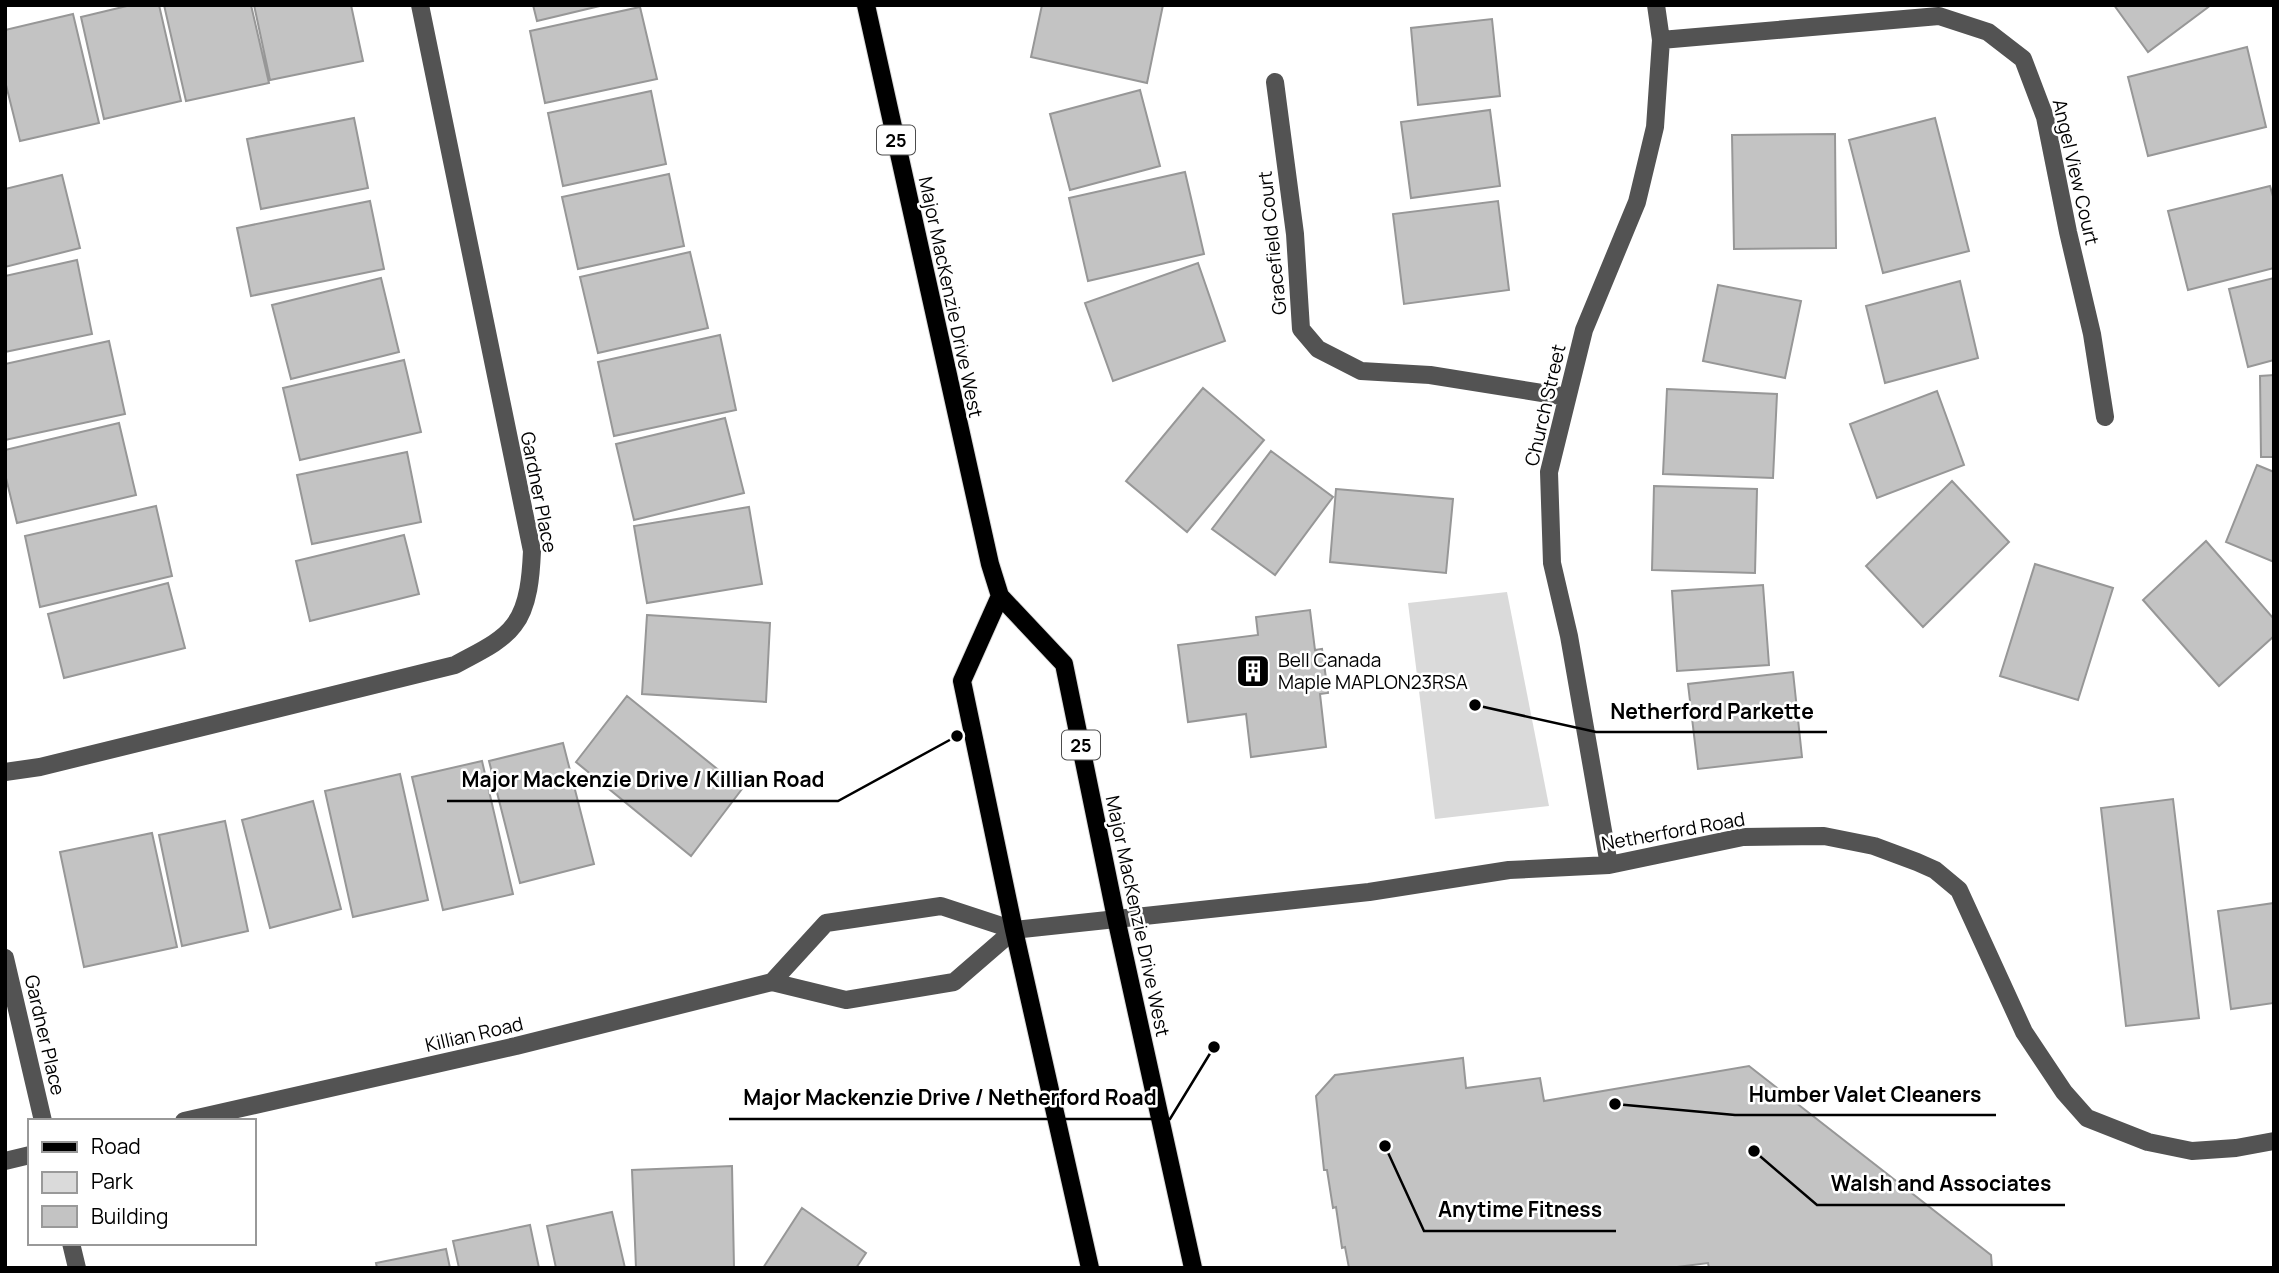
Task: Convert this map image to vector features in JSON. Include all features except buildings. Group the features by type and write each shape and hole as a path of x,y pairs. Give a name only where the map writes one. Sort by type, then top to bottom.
{"main road":[{"name":"Major MacKenzie Drive West","path":"866,5 989,564 1000,596 1064,664 1116,918 1194,1268"},
{"path":"1000,596 962,681 1014,930 1090,1268"}],"street":[{"name":"Gardner Place","path":"5,772 40,767 455,665 494,642 515,625 530,588 533,551 420,5"},
{"name":"Church Street","path":"1609,865 1572,650 1552,563 1549,472 1584,330 1637,201 1655,127 1661,40 1656,5"},
{"name":"Angel View Court","path":"1661,40 1939,16 1988,32 2023,60 2045,117 2092,334 2105,417"},
{"name":"Gracefield Court","path":"1275,82 1295,234 1301,329 1318,349 1361,371 1430,375 1567,397"},
{"name":"Netherford Road","path":"1014,930 1369,892 1508,870 1609,865 1743,837 1825,836 1874,846 1917,862 1935,870 1959,890 2024,1032 2064,1092 2087,1118 2148,1142 2192,1151 2236,1148 2274,1141"},
{"path":"772,982 827,923 941,906 1014,930"},
{"name":"Killian Road","path":"193,1119 516,1046 772,982 846,1000 954,982 1014,930"},
{"name":"Gardner Place","path":"5,958 43,1119"},
{"path":"5,1161 28,1155"},
{"path":"71,1245 76,1268"}],"green space":[{"path":"1507,592 1549,806 1435,819 1408,603"}],"place":[{"name":"Bell Canada Maple MAPLON23RSA","path":"1253,671"},
{"name":"Netherford Parkette","path":"1475,705"},
{"name":"Major Mackenzie Drive / Killian Road","path":"957,736"},
{"name":"Major Mackenzie Drive / Netherford Road","path":"1214,1047"},
{"name":"Humber Valet Cleaners","path":"1615,1104"},
{"name":"Anytime Fitness","path":"1385,1146"},
{"name":"Walsh and Associates","path":"1754,1151"}]}
